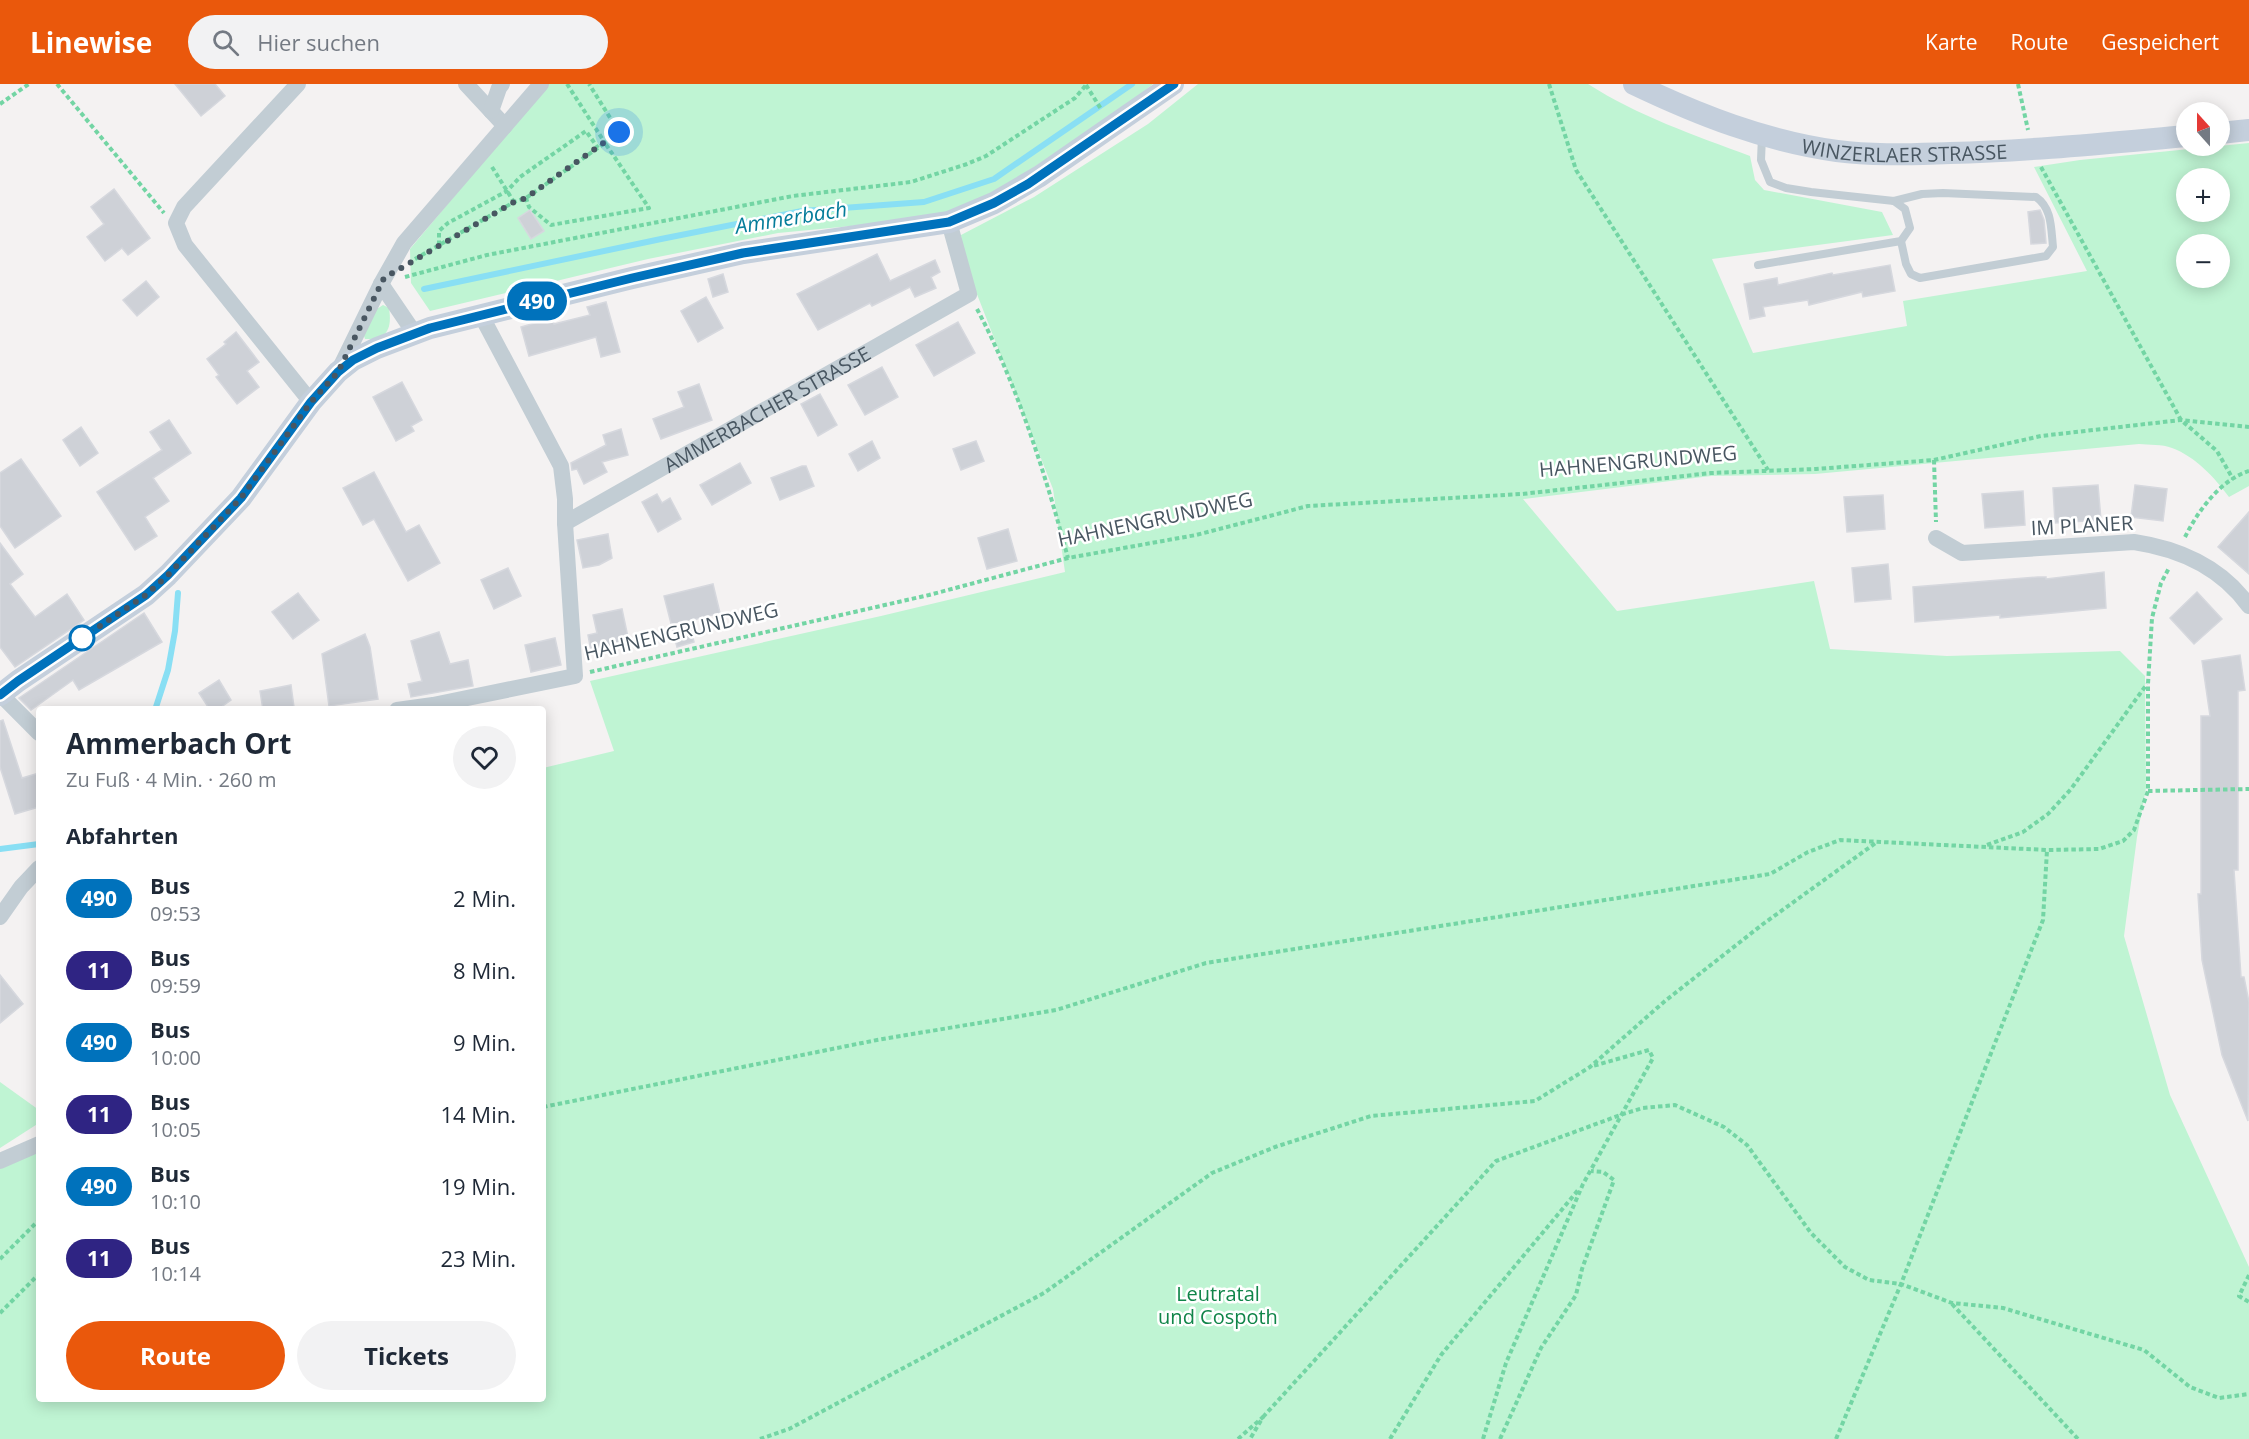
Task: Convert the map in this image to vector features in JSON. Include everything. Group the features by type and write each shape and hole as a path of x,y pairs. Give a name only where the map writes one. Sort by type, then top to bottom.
{"main road":[{"path":"0,694 146,595 168,575 241,498 311,402 338,372 353,360 415,333 481,315 743,253 949,222 994,203 1040,176 1173,84"},
{"name":"WINZERLAER STRASSE","path":"1634,84 1741,130 1838,152 1908,154 2032,150 2176,137"},
{"path":"2230,132 2249,130"}],"street":[{"path":"298,84 184,207 176,223 185,245 311,402"},
{"path":"466,84 505,126"},
{"path":"491,111 502,84"},
{"path":"338,372 382,281 404,243 542,84"},
{"path":"949,222 969,294"},
{"path":"382,281 415,333"},
{"name":"AMMERBACHER STRASSE","path":"565,523 969,294"},
{"path":"481,315 561,466 566,500 565,523 575,676"},
{"name":"IM PLANER","path":"1936,538 1962,553 2134,542 2178,552 2201,562 2222,576 2239,592 2249,606"},
{"name":"HAHNENGRUNDWEG","path":"426,706 575,676"},
{"path":"0,694 36,730"},
{"path":"1,913 36,872"},
{"path":"0,1161 36,1145"}],"lane":[{"path":"1762,135 1761,160 1770,182 1786,188 1811,192 1894,201 1922,194 1943,193 2036,197 2043,202 2049,213 2054,247 2046,256 1920,278 1911,274 1906,264 1902,241 1910,228 1905,209 1894,201"},
{"path":"1758,265 1902,241"}],"path":[{"path":"0,104 29,84"},
{"path":"57,84 164,213 176,223"},
{"path":"526,198 529,207 551,225 649,208 567,84"},
{"path":"382,281 514,202 526,198 619,132 589,84"},
{"path":"382,281 487,255 792,196 901,183 933,176 986,156 1075,98 1086,84 1093,100"},
{"path":"1549,84 1576,170 1768,471"},
{"path":"2018,84 2032,150 2181,420 2217,451 2233,479"},
{"path":"439,246 440,231 448,223 507,191 520,177 585,131 598,148"},
{"path":"489,162 514,202"},
{"path":"969,294 992,337 1020,409 1050,490 1068,558"},
{"name":"HAHNENGRUNDWEG","path":"575,676 918,598 1068,558 1196,535 1308,506 1522,494 1711,473 1934,459 2041,436 2181,420 2249,428"},
{"path":"1934,459 1936,510"},
{"path":"546,1106 877,1040 1056,1010 1206,963 1770,874 1808,852 1840,840 2047,850 2099,849 2123,841 2134,830 2148,791 2148,684 2152,618 2161,583 2193,520 2221,487 2249,471"},
{"path":"1984,847 2022,832 2048,814 2071,789 2148,684"},
{"path":"2148,791 2249,789"},
{"path":"760,1439 789,1429 1044,1293 1212,1173 1275,1147 1371,1116 1535,1101 1590,1067 1665,1001 1763,924 1877,842"},
{"path":"1836,1439 1901,1284 2043,920 2047,850"},
{"path":"1390,1439 1441,1355 1583,1184 1653,1058 1649,1050 1590,1067"},
{"path":"1238,1439 1263,1417 1496,1161 1623,1114 1643,1108 1675,1105 1724,1127 1747,1145 1810,1233 1845,1267 1869,1280 1901,1284 1952,1303 2003,1308 2144,1350 2190,1387 2219,1398 2249,1394"},
{"path":"1500,1439 1541,1348 1576,1295 1582,1269 1614,1180 1604,1172 1591,1171"},
{"path":"1483,1439 1506,1363 1583,1184"},
{"path":"0,1259 36,1223"},
{"path":"2249,1275 2240,1296 2249,1302"},
{"path":"0,1313 36,1277"},
{"path":"1952,1303 2078,1439"},
{"path":"1250,1439 1263,1417"}],"green space":[{"path":"548,84 1153,84 1131,102 1018,178 946,217 778,233 648,259 430,311 411,283 410,249"},
{"name":"Leutratal und Cospoth","path":"1198,84 1588,84 1646,115 1750,156 1755,180 1764,190 1882,212 1893,235 1712,259 1753,353 1907,326 1903,301 2087,271 2034,167 2176,150 2176,156 2230,156 2230,145 2249,143 2249,486 2229,497 2211,475 2181,452 2160,445 2139,444 1815,474 1711,476 1523,499 1617,611 1814,581 1830,649 1947,656 2120,651 2145,676 2146,788 2124,936 2170,1095 2249,1267 2249,1439 0,1439 0,1168 36,1151 36,1402 546,1402 546,767 614,751 590,681 1065,572 1053,489 964,261 961,235 1034,197 1148,124"},
{"path":"383,305 389,308 390,321 387,331 379,337 365,339 363,333 368,315"},
{"path":"0,1082 36,1108 36,1125 0,1148"}],"building":[{"path":"175,84 215,84 225,96 201,116"},
{"path":"114,189 150,238 128,255 122,248 105,261 87,237 104,224 91,207"},
{"path":"530,210 544,231 531,239 518,218"},
{"path":"2040,210 2044,220 2046,243 2031,244 2028,212"},
{"path":"877,254 890,281 935,260 940,272 931,277 936,288 915,297 910,287 872,306 870,303 818,330 797,294"},
{"path":"1890,265 1895,291 1863,297 1862,292 1809,305 1808,300 1763,307 1765,316 1750,319 1744,284 1777,278 1778,285 1832,273 1833,275"},
{"path":"723,274 728,292 713,297 708,279"},
{"path":"146,281 159,297 137,316 123,300"},
{"path":"706,297 723,328 698,342 681,311"},
{"path":"606,302 620,352 601,357 596,337 529,356 521,327 552,318 554,324 590,315 587,307"},
{"path":"958,322 975,353 934,376 916,345"},
{"path":"236,332 259,362 247,371 259,387 237,404 216,377 219,375 207,359 226,344 224,342"},
{"path":"882,367 898,397 865,415 848,385"},
{"path":"402,382 422,420 411,426 414,431 396,441 373,397"},
{"path":"699,384 712,420 661,439 653,419 684,407 678,392"},
{"path":"820,394 837,425 818,436 801,404"},
{"path":"169,420 191,453 153,478 169,501 145,517 157,536 135,550 97,492 162,450 150,432"},
{"path":"81,427 98,453 80,466 63,440"},
{"path":"621,429 628,455 602,462 607,472 584,484 577,469 572,470 571,463 606,445 603,435"},
{"path":"872,441 880,458 858,471 849,454"},
{"path":"976,441 984,461 961,470 953,449"},
{"path":"21,459 61,516 15,548 0,526 0,473"},
{"path":"740,463 751,483 712,505 700,485"},
{"path":"806,466 814,486 780,500 771,478"},
{"path":"374,472 406,532 419,525 440,563 408,581 374,519 363,525 343,488"},
{"path":"2098,485 2101,520 2055,523 2053,488"},
{"path":"2135,485 2167,489 2163,521 2131,517"},
{"path":"2023,491 2025,525 1985,528 1982,494"},
{"path":"657,494 662,503 670,498 681,519 658,532 642,502"},
{"path":"1883,495 1885,529 1847,532 1844,497"},
{"path":"2249,512 2249,574 2218,547"},
{"path":"1008,529 1017,561 987,569 978,538"},
{"path":"608,534 612,558 599,565 583,568 577,540"},
{"path":"0,543 23,574 10,584 35,617 67,594 84,620 15,667 0,647"},
{"path":"1888,564 1891,599 1855,602 1852,568"},
{"path":"508,568 521,596 494,609 481,580"},
{"path":"2104,572 2106,608 2000,618 2000,615 1915,622 1913,587 2038,577 2046,577 2046,579"},
{"path":"713,584 720,613 689,621 694,642 677,647 664,596"},
{"path":"2197,592 2222,619 2194,644 2170,618"},
{"path":"298,593 319,620 293,639 272,612"},
{"path":"622,609 629,642 591,651 588,635 597,633 593,615"},
{"path":"144,613 162,642 79,690 73,680 31,710 19,698"},
{"path":"439,632 450,664 468,660 473,686 411,697 408,684 422,681 411,641"},
{"path":"365,634 370,647 378,699 329,706 322,654"},
{"path":"555,638 561,665 531,672 525,645"},
{"path":"2240,655 2245,690 2238,691 2238,870 2234,870 2241,977 2244,977 2249,1002 2248,1121 2222,1055 2202,960 2198,894 2201,894 2201,716 2210,716 2202,661"},
{"path":"219,680 231,700 223,706 207,706 199,693"},
{"path":"291,685 294,706 262,706 260,691"},
{"path":"3,720 22,778 36,774 36,808 15,814 0,767 0,721"},
{"path":"0,975 23,1004 0,1023"}],"waterway":[{"name":"Ammerbach","path":"424,289 802,211 924,202 994,179 1132,84"},
{"name":"Ammerbach","path":"156,706 168,670 175,631 178,593"},
{"name":"Ammerbach","path":"0,849 36,844"}],"bus line":[{"name":"490","path":"0,695 71,644 146,595 168,575 241,498 311,402 338,372 353,360 377,348 430,328 632,278 782,246 949,222 994,203 1028,184 1174,84"}],"route":[{"path":"82,638 146,595 241,498 311,402 338,372 384,278 514,202 526,198 619,132"}]}
